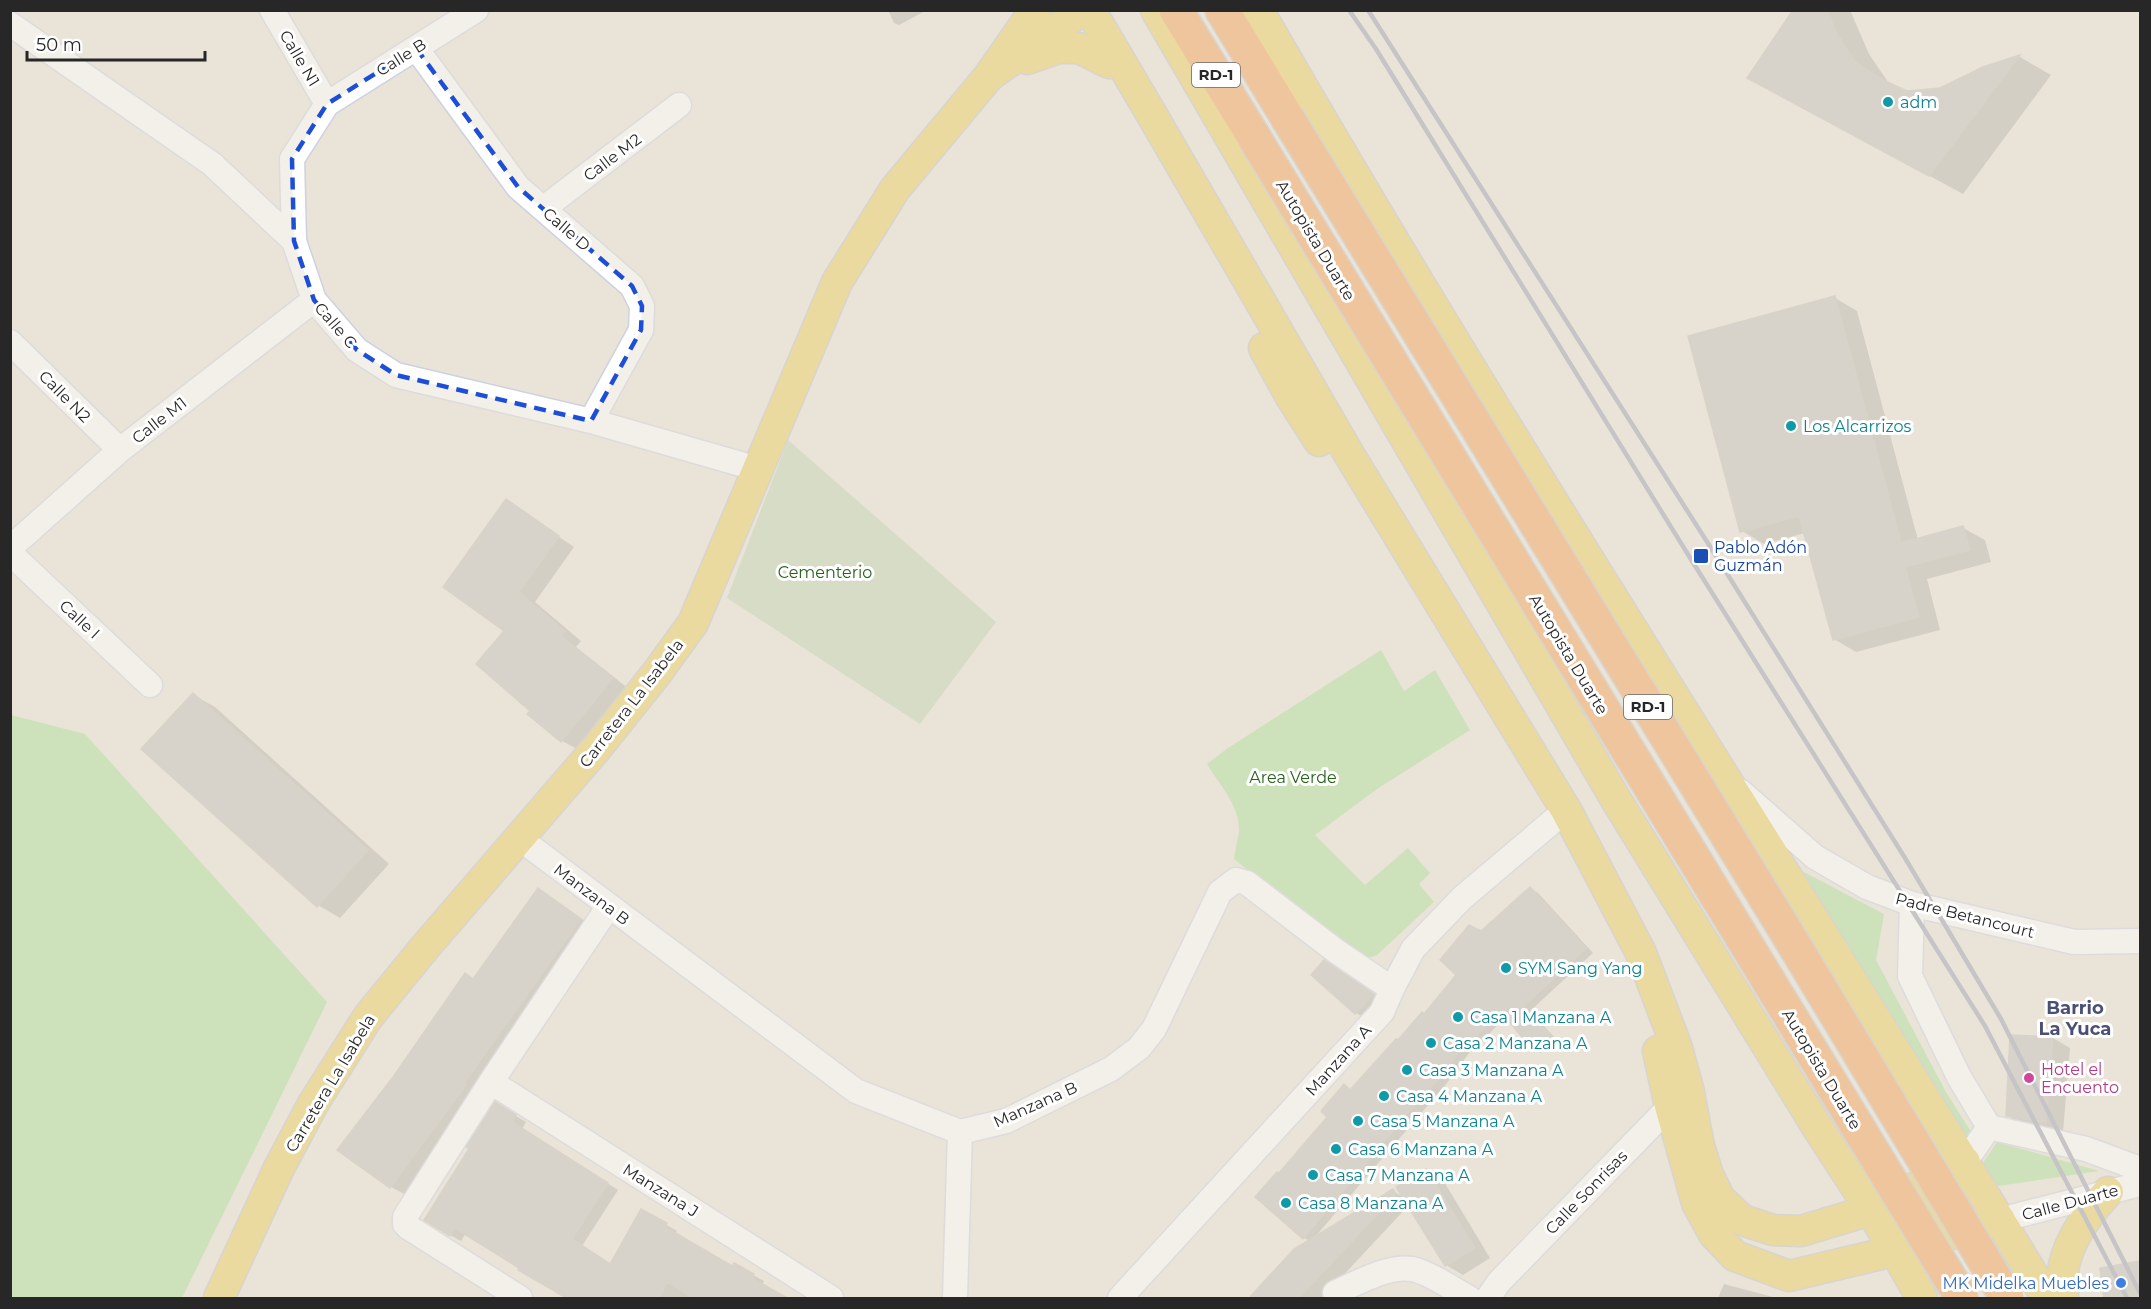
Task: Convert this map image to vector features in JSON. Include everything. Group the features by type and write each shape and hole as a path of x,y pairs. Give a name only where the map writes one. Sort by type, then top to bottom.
{"highway":[{"name":"Autopista Duarte","path":"1176,10 1962,1299"},
{"name":"RD-1","path":"1222,10 2007,1299"}],"main road":[{"path":"989,76 1035,10"},
{"path":"1156,10 1615,798 1819,1130 1871,1210 1923,1299"},
{"path":"1258,10 1332,140 1721,775 1965,1162 2047,1299"},
{"path":"989,76 1081,11"},
{"path":"1081,11 1291,397 1413,592 1558,816"},
{"path":"1081,11 1092,15 1152,115 1558,816 1641,953 1676,1045 1679,1097 1697,1203 1714,1234 1735,1256 1789,1276 1894,1251 2000,1220"},
{"path":"989,76 1039,54 1059,48 1079,48 1109,63"},
{"name":"Carretera La Isabela","path":"219,1299 279,1168 314,1104 368,1017 426,946 596,749 693,623 837,282 895,189 968,98 989,76"},
{"path":"1765,1040 1790,1050 1854,1013 1852,981"},
{"path":"1679,1097 1708,1175 1720,1199 1742,1220 1773,1230 1801,1231 1871,1210 1965,1162"},
{"path":"1923,1299 1930,1219 1965,1162"},
{"path":"2063,1299 2064,1267 2074,1237 2086,1217 2108,1192"}],"street":[{"name":"Calle N1","path":"272,10 327,104 292,159 294,241"},
{"name":"Calle B","path":"327,104 476,10"},
{"name":"Calle C","path":"10,24 212,164 294,241 314,300 357,350 396,375 591,421 758,469"},
{"name":"Calle D","path":"416,48 518,187 632,286 642,306 641,330 591,421"},
{"name":"Calle M2","path":"544,208 679,105"},
{"name":"Calle M1","path":"10,550 120,450 314,300"},
{"name":"Calle N2","path":"10,342 120,450"},
{"name":"Calle I","path":"10,550 150,685"},
{"name":"Padre Betancourt","path":"1721,775 1815,857 1867,887 1912,904 2074,942 2140,941"},
{"name":"Manzana A","path":"1120,1299 1382,1012 1413,949 1421,940 1462,898 1558,816"},
{"name":"Manzana B","path":"519,838 856,1091 960,1132 1006,1121 1111,1069 1139,1048 1154,1029 1220,891 1236,880 1247,883 1336,951 1392,989"},
{"path":"1912,904 1910,976 1959,1077 1989,1127 2086,1149 2140,1169"},
{"path":"520,1299 408,1227 405,1221 491,1082 609,906"},
{"name":"Manzana J","path":"491,1082 831,1299"},
{"name":"Calle Sonrisas","path":"1488,1299 1499,1282 1679,1097"},
{"path":"1965,1162 1989,1127"},
{"path":"955,1299 960,1132"},
{"name":"Calle Duarte","path":"2000,1220 2140,1184"},
{"path":"1335,1293 1382,1272 1403,1268 1418,1270 1469,1299"}],"highlighted area":[{"path":"416,48 518,187 632,286 642,306 641,330 591,421 396,375 357,350 314,300 294,241 292,159 327,104"}],"green space":[{"name":"Cementerio","path":"788,440 996,622 920,724 727,598"},
{"name":"Area Verde","path":"1381,650 1404,691 1435,670 1470,730 1377,789 1315,835 1365,885 1408,848 1430,873 1419,884 1434,902 1377,955 1365,957 1337,943 1234,859 1239,831 1236,813 1207,764 1228,748"},
{"path":"11,715 85,734 327,1002 182,1298 11,1298"},
{"path":"1800,870 1884,914 1876,960 1946,1092 1973,1135 1965,1148"},
{"path":"1997,1142 2099,1171 1991,1187 1981,1166"}],"building":[{"name":"adm","path":"1793,10 1827,10 1837,34 1855,62 1881,79 1907,91 1940,88 1983,67 2020,55 1929,176 1747,78"},
{"name":"Los Alcarrizos","path":"1835,296 1901,543 1963,526 1970,550 1905,567 1919,617 1833,640 1799,516 1740,532 1688,336"},
{"path":"506,499 559,536 519,592 565,631 561,636 613,678 561,742 527,714 530,711 476,664 504,631 443,587"},
{"path":"193,693 368,850 317,907 141,749"},
{"path":"1530,887 1586,948 1524,1006 1550,1035 1533,1050 1500,1011 1466,1047 1464,1045 1439,1079 1417,1102 1303,1239 1255,1197 1327,1117 1321,1111 1344,1084 1350,1090 1422,1012 1424,1014 1456,975 1440,960 1469,925 1481,931"},
{"path":"538,888 581,919 464,1083 466,1085 390,1188 337,1150 393,1077 465,973 473,979"},
{"path":"1324,960 1374,994 1355,1014 1311,975"},
{"name":"Hotel el Encuento","path":"2010,1035 2053,1037 2046,1123 2006,1116"},
{"path":"495,1102 516,1115 512,1122 608,1183 572,1239 610,1264 641,1209 667,1223 665,1227 732,1266 734,1263 754,1274 752,1278 789,1299 695,1299 667,1282 658,1299 568,1299 518,1270 519,1268 455,1228 450,1236 424,1220 469,1149 466,1147"},
{"path":"1426,1169 1475,1248 1445,1266 1396,1187"},
{"path":"1393,1189 1396,1194 1298,1299 1248,1299 1294,1249"},
{"name":"MK Midelka Muebles","path":"2140,1261 2140,1299 2104,1299 2100,1268"}],"railway":[{"path":"1349,10 1376,49 1692,561 1985,1026 2127,1298"},
{"path":"1368,10 1711,548 1905,858 2001,1019 2140,1293"}],"place":[{"name":"adm","path":"1888,102"},
{"name":"Los Alcarrizos","path":"1791,426"},
{"name":"Pablo Adón Guzmán","path":"1701,556"},
{"name":"SYM Sang Yang","path":"1506,968"},
{"name":"Casa 1 Manzana A","path":"1458,1017"},
{"name":"Casa 2 Manzana A","path":"1431,1043"},
{"name":"Casa 3 Manzana A","path":"1407,1070"},
{"name":"Hotel el Encuento","path":"2029,1078"},
{"name":"Casa 4 Manzana A","path":"1384,1096"},
{"name":"Casa 5 Manzana A","path":"1358,1121"},
{"name":"Casa 6 Manzana A","path":"1336,1149"},
{"name":"Casa 7 Manzana A","path":"1313,1175"},
{"name":"Casa 8 Manzana A","path":"1286,1203"},
{"name":"MK Midelka Muebles","path":"2121,1283"}],"district":[{"name":"Barrio La Yuca","path":"2075,1018"}]}
